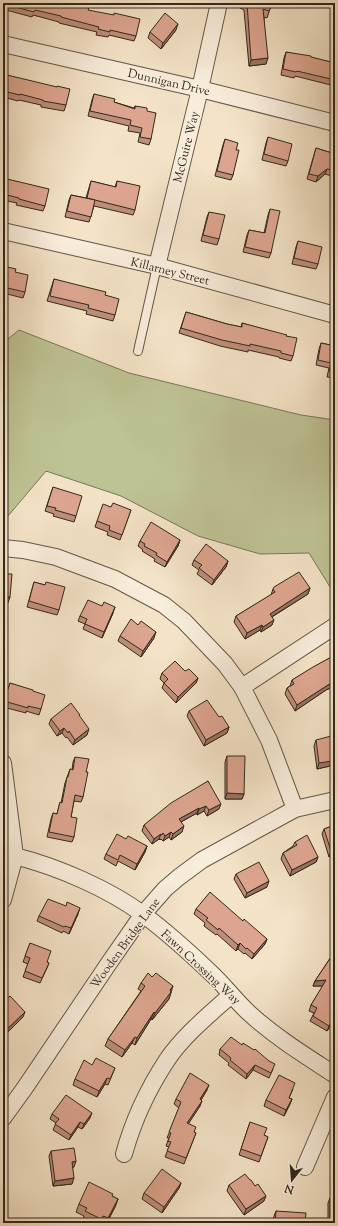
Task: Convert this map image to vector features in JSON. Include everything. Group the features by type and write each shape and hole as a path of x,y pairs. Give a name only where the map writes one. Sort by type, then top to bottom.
{"street":[{"name":"McGuire Way","path":"157,266 200,89 219,3"},
{"name":"Dunnigan Drive","path":"3,44 200,89 335,123"},
{"name":"Killarney Street","path":"3,231 157,266 335,315"},
{"path":"3,548 23,550 56,557 115,579 164,605 184,621 203,640 242,687 269,740 295,809"},
{"path":"242,687 335,626"},
{"path":"3,763 15,856 3,900"},
{"name":"Wooden Bridge Lane","path":"3,1118 143,914 165,889 202,860 295,809 335,800"},
{"name":"Fawn Crossing Way","path":"15,856 62,871 82,880 143,914 212,974 249,1013 273,1033 335,1076"},
{"path":"124,1154 131,1131 142,1105 168,1060 201,1021 231,995"},
{"path":"305,1167 335,1097"}],"lane":[{"path":"138,351 157,266"}],"green space":[{"path":"19,330 129,373 301,415 335,420 335,595 309,553 260,554 198,536 121,496 46,471 8,516 3,516 3,343"}],"building":[{"path":"9,3 75,3 89,7 88,10 114,15 114,13 140,19 136,36 98,29 99,27 61,16 35,10 34,12 8,5"},
{"path":"247,3 272,3 269,11 263,9 268,58 251,60"},
{"path":"165,13 178,24 163,43 150,32"},
{"path":"286,52 311,56 335,63 335,80 283,69"},
{"path":"3,74 70,89 66,105 3,91"},
{"path":"94,94 115,99 114,102 135,109 135,106 147,108 147,111 156,113 151,139 140,137 142,128 130,125 131,120 90,111"},
{"path":"268,137 292,144 288,161 264,154"},
{"path":"225,139 238,143 236,150 239,150 233,175 217,171"},
{"path":"316,148 335,154 335,171 327,169 318,176 309,174"},
{"path":"3,178 49,189 45,206 3,194"},
{"path":"91,181 116,187 117,181 140,186 135,210 87,198"},
{"path":"71,195 95,200 91,217 67,211"},
{"path":"270,209 280,211 271,253 245,247 249,230 265,233"},
{"path":"209,212 225,215 219,239 203,235"},
{"path":"298,241 322,247 318,264 294,258"},
{"path":"3,266 16,269 15,272 28,275 25,292 3,287"},
{"path":"54,279 106,292 105,295 119,299 115,315 88,308 89,305 50,296"},
{"path":"186,312 227,324 242,327 242,323 297,338 293,356 281,353 281,351 222,340 181,328"},
{"path":"321,343 335,346 335,372 329,371 331,363 318,360"},
{"path":"53,487 82,496 76,516 47,506"},
{"path":"113,503 131,510 122,535 109,530 110,526 97,521 103,504 111,507"},
{"path":"151,522 180,540 167,562 156,555 157,553 144,546 145,544 140,541"},
{"path":"206,544 228,561 214,580 199,568 202,565 194,560"},
{"path":"299,572 310,588 270,614 274,620 263,627 262,625 247,633 236,616 275,592 273,589 274,587"},
{"path":"3,574 12,574 10,597 3,597"},
{"path":"34,582 45,585 46,582 65,587 59,610 29,601"},
{"path":"88,600 102,606 104,602 115,607 104,632 85,624 87,619 80,616"},
{"path":"131,619 138,625 141,621 156,632 143,651 120,636"},
{"path":"335,655 335,681 297,705 287,688 294,684 292,680"},
{"path":"175,661 185,671 189,669 198,678 178,697 164,683 168,679 162,673"},
{"path":"10,683 45,695 41,709 28,706 28,708 4,701"},
{"path":"207,700 219,717 222,716 229,727 206,740 189,711"},
{"path":"71,703 89,729 75,740 69,731 68,733 64,728 60,731 51,719"},
{"path":"335,735 335,757 331,758 332,761 319,763 316,740"},
{"path":"227,756 245,756 244,794 227,793"},
{"path":"75,757 89,759 83,797 75,795 71,817 77,818 74,837 49,832 53,813 57,814 60,802 62,803 67,777 70,769 73,770"},
{"path":"208,781 221,804 209,810 206,806 199,808 179,819 184,826 173,834 171,832 165,836 163,833 154,839 144,825 171,803"},
{"path":"335,825 335,849 331,851 324,829"},
{"path":"117,834 126,839 128,836 147,846 137,864 120,855 118,860 106,854"},
{"path":"307,835 318,857 292,870 283,853 297,845 295,842"},
{"path":"259,862 269,881 247,893 236,874"},
{"path":"210,892 243,921 244,919 267,939 254,954 240,943 238,945 219,928 218,930 206,920 208,918 196,909"},
{"path":"48,899 66,906 67,902 80,908 71,928 64,927 39,916"},
{"path":"30,943 51,951 47,962 49,963 42,978 25,971 30,958 25,956"},
{"path":"335,951 335,1017 329,1026 313,1016 317,1008 311,1005 326,980 315,981"},
{"path":"148,973 152,977 156,973 173,986 170,990 171,992 155,1013 154,1012 137,1038 135,1037 125,1050 108,1039 145,986 141,983"},
{"path":"10,996 25,1012 4,1032 3,1002"},
{"path":"231,1037 242,1045 243,1043 254,1050 255,1049 275,1064 271,1073 255,1065 247,1074 230,1060 231,1058 220,1049"},
{"path":"96,1058 115,1068 110,1079 107,1078 99,1091 75,1079 84,1060 92,1065"},
{"path":"190,1073 209,1085 200,1099 202,1101 187,1123 196,1127 194,1132 196,1133 186,1158 167,1151 171,1142 168,1141 171,1133 169,1132 181,1102 176,1099"},
{"path":"279,1075 295,1083 289,1098 292,1099 286,1110 266,1100"},
{"path":"66,1095 92,1113 84,1124 80,1122 71,1135 55,1124 59,1119 52,1114"},
{"path":"250,1122 267,1128 264,1135 268,1137 261,1156 241,1149"},
{"path":"74,1148 76,1161 72,1162 74,1178 55,1181 51,1151"},
{"path":"162,1169 181,1183 164,1207 144,1193"},
{"path":"245,1174 255,1186 258,1184 266,1196 246,1209 229,1185"},
{"path":"89,1182 113,1194 112,1196 118,1199 108,1218 103,1216 101,1219 85,1211 87,1208 79,1204"},
{"path":"335,1194 335,1223 330,1223 330,1198"},
{"path":"276,1211 306,1213 305,1223 275,1223"}]}
